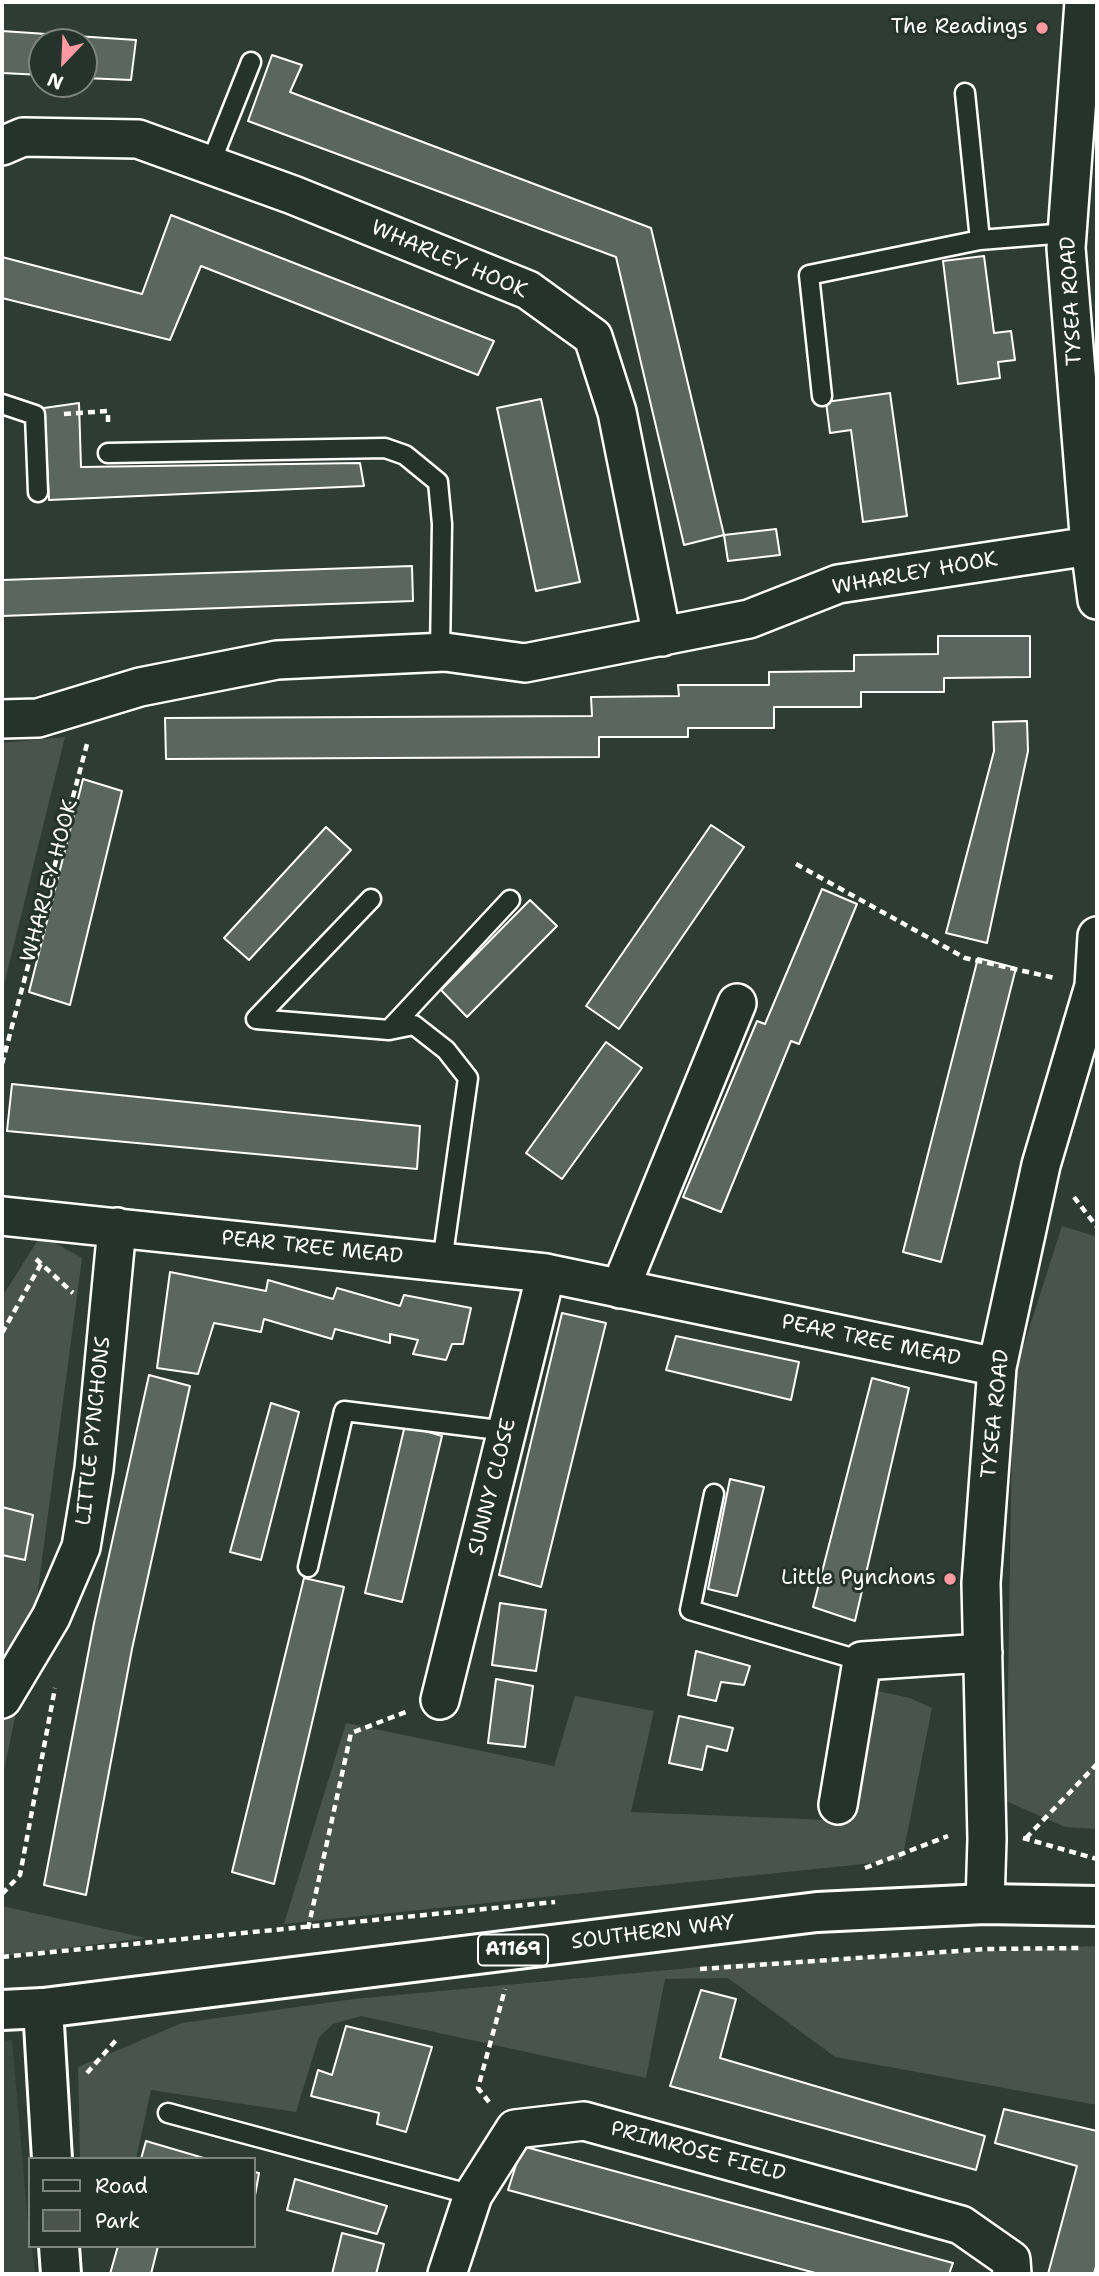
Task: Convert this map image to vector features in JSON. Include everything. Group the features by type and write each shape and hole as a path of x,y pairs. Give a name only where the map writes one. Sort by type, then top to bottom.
{"main road":[{"name":"SOUTHERN WAY","path":"2,2010 43,2008 817,1912 985,1904 1097,1906"},
{"path":"43,2008 52,2157"},
{"path":"59,2248 61,2274"}],"street":[{"name":"TYSEA ROAD","path":"1084,2 1086,125 1067,233 1090,546 1097,600"},
{"name":"WHARLEY HOOK","path":"2,146 23,137 138,139 528,290 593,337 617,412 662,637"},
{"name":"WHARLEY HOOK","path":"2,719 38,718 140,687 277,660 440,652 525,663 749,619 838,584 1090,546"},
{"name":"TYSEA ROAD","path":"985,1904 987,1839 981,1583 998,1367 1041,1165 1094,986 1097,936"},
{"path":"620,1289 737,1003"},
{"name":"PEAR TREE MEAD","path":"2,1216 546,1273 998,1367"},
{"name":"LITTLE PYNCHONS","path":"2,1699 51,1617 81,1547 94,1469 117,1227"},
{"name":"SUNNY CLOSE","path":"440,1700 546,1273"},
{"path":"838,1805 862,1661 982,1653"},
{"name":"PRIMROSE FIELD","path":"512,2134 515,2129 584,2121 961,2225 1012,2260 1012,2274"},
{"path":"447,2274 473,2195 512,2134"}],"lane":[{"path":"210,165 251,62"},
{"path":"965,93 980,240"},
{"path":"822,396 809,275 980,240 1067,233"},
{"path":"2,404 35,415 38,492"},
{"path":"108,453 385,448 405,455 438,482 442,524 440,652"},
{"path":"371,899 256,1019 389,1030 414,1025 446,1051 468,1078 442,1262"},
{"path":"389,1030 510,900"},
{"path":"309,1567 344,1411 507,1431"},
{"path":"714,1494 690,1610 862,1661"},
{"path":"169,2113 473,2195"}],"path":[{"path":"35,415 108,411 108,453"},
{"name":"WHARLEY HOOK","path":"2,1064 98,699"},
{"path":"796,864 965,958 1094,986"},
{"path":"31,1255 106,1323"},
{"path":"2,1333 41,1264"},
{"path":"2,1894 20,1875 55,1684"},
{"path":"308,1928 351,1733 440,1700"},
{"path":"1026,1838 1097,1764"},
{"path":"859,1871 948,1836 1026,1838 1097,1858"},
{"path":"2,1957 557,1902"},
{"path":"695,1970 986,1949 1083,1948"},
{"path":"494,1991 519,1987"},
{"path":"505,1989 478,2088 512,2134"},
{"path":"86,2084 88,2071 120,2036"}],"shaded area":[{"path":"12,2040 28,2248 32,2248 35,2274 2,2274 2,2041"}],"green space":[{"path":"65,737 2,993 2,743"},
{"path":"1062,1226 1097,1237 1097,1829 1065,1827 1006,1801 1013,1379"},
{"path":"41,1235 82,1258 32,1635 2,1780 2,1297"},
{"path":"878,1691 910,1698 932,1708 902,1860 284,1924 346,1723 554,1766 575,1696 654,1711 631,1812 829,1820 863,1708"},
{"path":"2,1906 146,1938 2,1956"},
{"path":"1097,1946 1097,2105 835,2057 728,1978 665,1979 646,2078 361,2016 333,2024 319,2037 296,2112 151,2090 136,2157 80,2157 78,2067 182,2023 354,1999 755,1962"}],"building":[{"path":"2,31 28,33 28,74 2,73"},
{"path":"98,37 136,40 131,80 98,79"},
{"path":"272,55 302,65 290,92 651,228 724,535 684,545 616,257 248,121"},
{"path":"171,215 494,341 478,375 201,266 170,340 2,298 2,257 142,294"},
{"path":"984,256 994,333 1011,331 1015,360 998,362 1000,378 958,384 943,261"},
{"path":"890,393 907,516 863,522 851,430 830,433 826,402"},
{"path":"541,399 580,582 536,591 497,408"},
{"path":"79,403 81,467 360,463 364,486 49,500 44,408"},
{"path":"776,529 780,555 728,561 724,535"},
{"path":"412,566 413,601 2,616 2,580"},
{"path":"938,636 1030,636 1030,677 944,678 944,692 861,692 861,707 774,707 774,728 688,728 688,737 599,737 599,757 166,759 165,718 592,716 591,697 679,696 678,685 769,685 769,672 854,671 854,655 938,654"},
{"path":"1027,721 1028,751 987,943 946,933 994,751 993,722"},
{"path":"83,779 122,791 70,1005 29,992"},
{"path":"711,825 744,847 619,1029 586,1006"},
{"path":"326,827 351,850 249,960 224,938"},
{"path":"822,889 857,904 799,1044 791,1041 721,1212 683,1197 757,1021 765,1024"},
{"path":"530,900 557,926 467,1017 441,990"},
{"path":"978,958 1016,968 941,1262 903,1252"},
{"path":"606,1042 642,1068 562,1179 526,1153"},
{"path":"12,1084 420,1126 417,1169 7,1131"},
{"path":"170,1272 266,1291 268,1280 333,1299 337,1288 400,1306 404,1295 471,1308 463,1344 452,1344 446,1360 413,1354 418,1340 390,1334 390,1343 335,1329 332,1339 264,1319 261,1332 214,1323 198,1374 157,1368"},
{"path":"562,1313 606,1323 541,1587 499,1575"},
{"path":"676,1336 799,1362 791,1400 666,1370"},
{"path":"149,1375 190,1386 132,1649 86,1895 44,1885 94,1623"},
{"path":"872,1378 909,1388 855,1621 813,1607"},
{"path":"271,1403 299,1412 261,1560 230,1552"},
{"path":"405,1425 442,1436 402,1602 365,1593"},
{"path":"730,1479 764,1487 737,1596 708,1589"},
{"path":"2,1507 33,1515 25,1560 2,1555"},
{"path":"304,1578 344,1587 274,1884 232,1872"},
{"path":"500,1603 546,1610 536,1671 492,1665"},
{"path":"696,1651 750,1666 744,1685 721,1682 716,1701 688,1695"},
{"path":"496,1679 533,1686 525,1747 488,1743"},
{"path":"679,1716 733,1728 727,1751 707,1746 702,1770 669,1763"},
{"path":"701,1990 736,1999 720,2058 985,2136 976,2170 670,2086"},
{"path":"346,2026 432,2047 406,2132 377,2124 379,2113 311,2096 318,2070 332,2075"},
{"path":"1004,2109 1097,2131 1097,2262 1094,2274 1048,2274 1077,2166 995,2143"},
{"path":"146,2141 200,2157 142,2157"},
{"path":"522,2146 953,2263 949,2274 819,2274 508,2190"},
{"path":"295,2179 387,2206 377,2234 287,2210"},
{"path":"342,2233 384,2244 376,2274 332,2274"},
{"path":"117,2248 158,2248 151,2274 110,2274"}],"place":[{"name":"The Readings","path":"1042,28"},
{"name":"Little Pynchons","path":"950,1579"}]}
